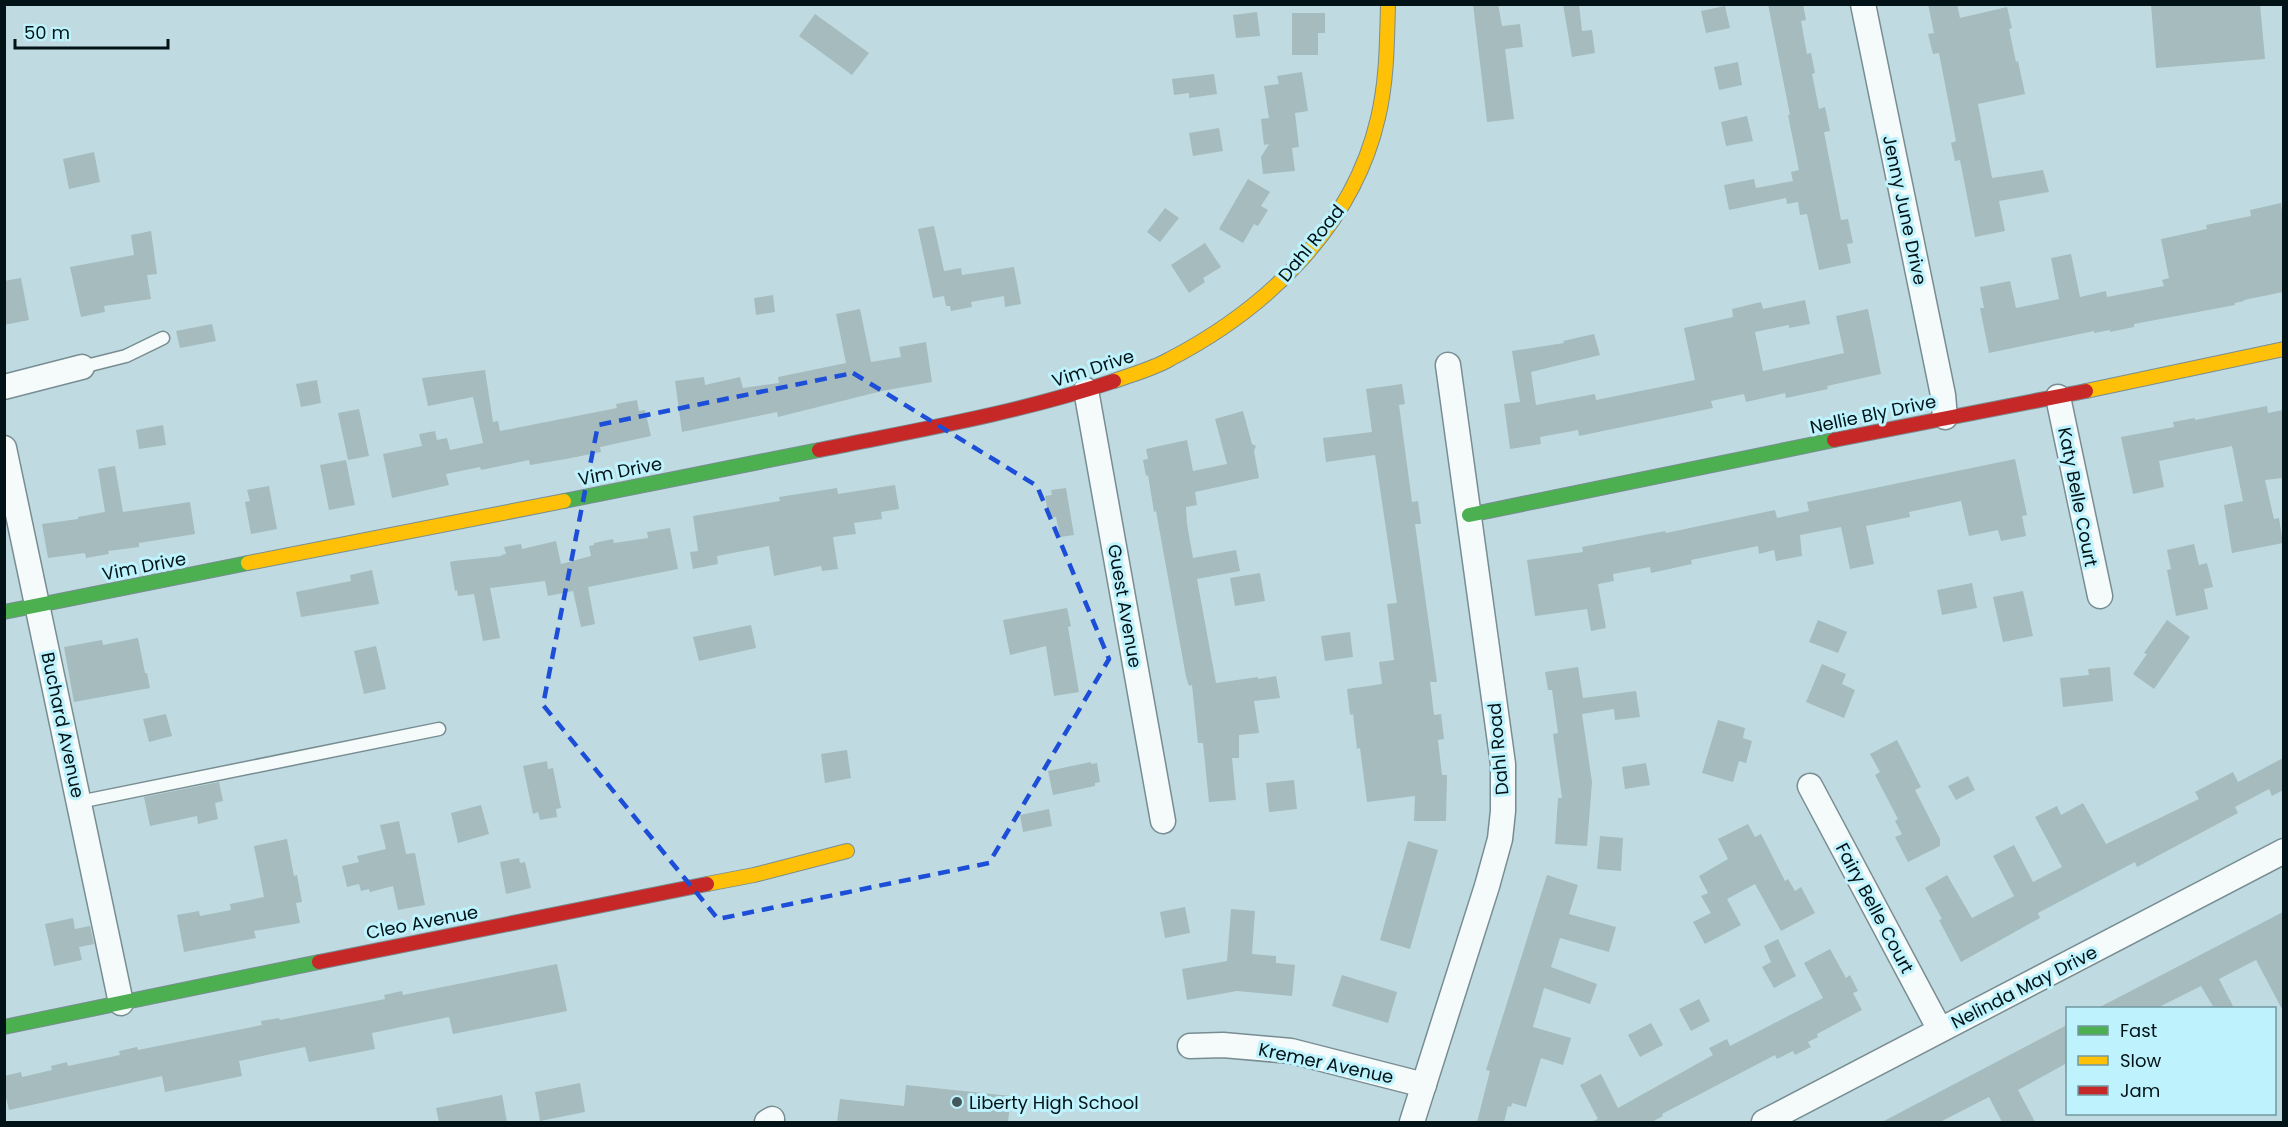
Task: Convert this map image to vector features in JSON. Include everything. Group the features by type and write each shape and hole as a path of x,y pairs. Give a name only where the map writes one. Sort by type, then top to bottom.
{"street":[{"name":"Dahl Road","path":"1229,323 1262,301 1300,263 1329,227 1351,192 1370,150 1382,108 1388,69 1388,4"},
{"name":"Jenny June Drive","path":"1863,4 1943,395 1945,417"},
{"name":"Vim Drive","path":"4,612 969,420 1046,402 1168,361 1229,323"},
{"name":"Nellie Bly Drive","path":"1469,515 1945,417 2058,397 2283,349"},
{"name":"Dahl Road","path":"1412,1122 1487,886 1500,839 1503,811 1503,764 1448,365"},
{"path":"4,387 82,367"},
{"name":"Guest Avenue","path":"1086,390 1164,821"},
{"name":"Katy Belle Court","path":"2058,397 2100,596"},
{"name":"Buchard Avenue","path":"4,448 121,1003"},
{"name":"Fairy Belle Court","path":"1810,786 1940,1030"},
{"name":"Cleo Avenue","path":"4,1027 754,875 847,851"},
{"name":"Nelinda May Drive","path":"1764,1122 2283,851"},
{"name":"Kremer Avenue","path":"1190,1046 1223,1044 1291,1051 1424,1085"}],"lane":[{"path":"82,367 126,356 163,338"},
{"path":"79,802 439,729"}],"highlighted area":[{"path":"853,373 1037,486 1109,659 989,863 718,919 543,705 598,425"}],"building":[{"path":"1473,4 1498,4 1502,26 1520,24 1523,47 1505,49 1514,119 1487,122"},
{"path":"1563,4 1579,4 1582,31 1592,30 1595,53 1572,57"},
{"path":"1768,4 1803,4 1806,20 1801,21 1807,54 1811,53 1815,73 1812,74 1819,109 1825,107 1830,131 1824,132 1841,220 1848,219 1853,243 1847,244 1851,263 1819,270 1807,214 1800,215 1798,202 1787,204 1786,198 1729,210 1724,185 1754,179 1756,188 1793,181 1791,172 1799,170"},
{"path":"1928,4 1957,4 1960,18 2007,7 2012,28 2009,29 2025,94 1978,104 1992,178 2043,170 2049,192 1999,201 2005,231 1975,237 1960,160 1955,161 1951,143 1956,141 1939,53 1933,54 1928,34 1934,33"},
{"path":"2151,4 2260,4 2265,59 2156,68"},
{"path":"1725,6 1730,28 1706,33 1701,11"},
{"path":"1257,12 1260,36 1236,38 1233,15"},
{"path":"1292,13 1325,13 1325,33 1318,33 1318,55 1292,55"},
{"path":"815,14 869,53 852,75 799,36"},
{"path":"1738,62 1742,85 1719,90 1714,67"},
{"path":"1302,72 1308,111 1295,113 1299,147 1292,148 1295,171 1263,174 1261,157 1269,144 1264,145 1261,119 1269,118 1264,86 1279,84 1277,76"},
{"path":"1214,74 1217,94 1189,98 1189,93 1174,95 1172,79"},
{"path":"1747,116 1753,141 1726,146 1721,122"},
{"path":"1219,128 1223,151 1193,156 1189,133"},
{"path":"94,152 100,182 69,189 63,159"},
{"path":"1248,179 1270,192 1261,206 1268,210 1258,226 1254,224 1243,243 1219,229"},
{"path":"2281,203 2283,292 2244,300 2235,305 2134,324 2134,327 2110,332 2110,330 2094,333 2094,331 1989,353 1980,308 1984,308 1980,287 2010,281 2016,308 2059,299 2051,258 2071,254 2080,297 2106,291 2107,297 2164,286 2162,280 2169,278 2161,239 2207,229 2206,225 2251,216 2250,210"},
{"path":"1165,208 1179,218 1160,242 1147,232"},
{"path":"934,226 944,271 961,268 962,275 1014,267 1021,304 1005,307 1004,296 971,302 972,307 951,311 950,306 946,306 944,296 933,298 918,229"},
{"path":"151,231 157,274 147,275 151,299 104,306 105,312 81,317 70,267 134,255 131,235"},
{"path":"1205,243 1221,267 1203,278 1205,282 1189,293 1171,265"},
{"path":"21,278 29,320 4,325 4,281"},
{"path":"773,295 775,312 756,315 754,298"},
{"path":"1805,300 1810,324 1789,328 1789,325 1755,332 1763,371 1844,353 1836,316 1868,309 1881,374 1786,398 1785,393 1746,402 1744,394 1711,401 1713,408 1579,436 1578,430 1540,437 1541,444 1510,449 1504,404 1520,402 1512,351 1564,343 1563,341 1594,334 1600,355 1531,372 1536,405 1595,394 1596,400 1695,380 1684,328 1733,317 1732,309 1761,302 1763,309"},
{"path":"860,309 871,362 901,357 899,347 926,342 932,382 882,391 778,417 777,412 682,432 675,381 704,377 705,385 740,377 743,388 779,383 778,377 846,363 836,314"},
{"path":"212,324 216,341 180,348 176,331"},
{"path":"485,370 493,422 498,421 500,431 617,408 616,404 637,400 639,411 645,410 651,436 600,447 601,452 566,459 530,465 529,460 481,470 480,467 446,474 449,485 392,498 383,454 422,446 419,434 435,431 437,440 447,438 450,450 483,443 473,397 428,406 422,378"},
{"path":"317,380 321,403 301,407 296,384"},
{"path":"1402,384 1405,404 1399,405 1412,502 1418,501 1421,524 1415,524 1437,682 1430,682 1434,715 1441,714 1444,739 1438,740 1442,775 1447,775 1446,821 1414,821 1415,796 1367,802 1360,748 1357,749 1353,714 1350,715 1347,689 1382,684 1379,662 1394,660 1387,604 1397,603 1375,455 1326,462 1323,438 1372,432 1366,389"},
{"path":"2267,406 2268,413 2283,410 2283,478 2265,480 2274,519 2279,518 2283,543 2232,553 2224,505 2243,501 2232,446 2159,461 2164,487 2133,494 2121,437 2174,427 2173,422"},
{"path":"359,409 369,456 348,460 338,413"},
{"path":"1243,411 1252,444 1256,446 1254,451 1259,478 1195,492 1197,505 1186,507 1187,524 1193,558 1236,550 1240,571 1197,579 1216,683 1276,676 1280,698 1254,701 1259,733 1239,735 1239,758 1232,758 1236,800 1209,802 1203,743 1198,743 1192,685 1189,686 1186,677 1156,511 1154,512 1143,460 1148,459 1146,449 1187,440 1193,471 1227,464 1215,419"},
{"path":"163,425 166,445 139,449 136,430"},
{"path":"2015,459 2027,515 2022,516 2026,536 2001,541 1998,530 1969,536 1961,501 1909,512 1910,517 1866,526 1874,564 1850,569 1841,527 1800,535 1802,556 1776,561 1774,550 1759,554 1758,546 1691,560 1692,564 1651,573 1650,567 1613,574 1614,581 1598,584 1606,628 1591,631 1587,609 1535,616 1527,560 1583,552 1582,547 1665,531 1666,533 1775,510 1777,518 1809,511 1807,502"},
{"path":"346,460 355,505 329,510 320,465"},
{"path":"115,466 123,512 190,502 195,534 139,543 139,547 108,551 109,554 86,558 85,553 48,558 42,524 78,519 78,517 105,512 98,469"},
{"path":"895,485 899,509 881,512 882,519 854,523 856,534 833,537 838,569 822,571 821,566 774,576 769,546 717,556 718,564 693,569 690,552 698,551 693,516 780,501 779,497 837,488 838,494"},
{"path":"269,486 277,529 251,534 245,502 250,501 247,490"},
{"path":"1066,488 1074,535 1060,537 1056,517 1049,518 1045,496 1052,495 1051,490"},
{"path":"670,528 678,569 588,587 595,624 581,627 573,591 548,596 545,581 490,588 500,638 483,641 474,594 458,596 457,590 455,591 450,562 502,556 506,554 504,547 521,544 522,549 556,541 561,564 591,556 589,546 594,543 613,539 614,543 648,538 647,532"},
{"path":"2194,544 2199,565 2207,563 2213,587 2204,589 2208,609 2176,616 2167,570 2171,569 2167,550"},
{"path":"372,570 379,604 301,617 296,592 351,581 350,575"},
{"path":"1260,573 1265,601 1235,606 1230,578"},
{"path":"1972,583 1977,608 1942,615 1937,590"},
{"path":"2023,591 2033,636 2003,642 1993,597"},
{"path":"1067,608 1079,692 1054,696 1046,646 1010,655 1003,620"},
{"path":"1818,620 1847,632 1838,653 1809,642"},
{"path":"2167,620 2190,637 2154,689 2133,674 2147,654 2144,653"},
{"path":"751,625 756,648 699,661 693,637"},
{"path":"1350,632 1353,657 1325,661 1321,636"},
{"path":"138,638 150,688 74,702 64,647 102,640 103,645"},
{"path":"376,646 386,689 364,694 354,651"},
{"path":"1822,664 1846,674 1842,684 1855,690 1844,718 1806,702"},
{"path":"1578,667 1583,698 1636,691 1640,717 1615,720 1614,709 1582,714 1592,782 1587,846 1555,844 1558,798 1562,798 1553,734 1558,733 1552,690 1548,690 1545,672"},
{"path":"2110,667 2113,701 2063,707 2060,678 2089,675 2088,669"},
{"path":"166,714 172,736 149,742 143,719"},
{"path":"1718,720 1745,728 1743,738 1752,741 1746,763 1739,761 1733,782 1702,773"},
{"path":"1897,740 1921,787 1915,790 1940,839 1940,846 1908,862 1895,837 1902,834 1895,821 1898,819 1875,775 1880,772 1870,754"},
{"path":"847,750 851,778 825,783 821,754"},
{"path":"2283,758 2283,790 2272,796 2269,789 2235,807 2238,813 2137,867 2135,862 2038,913 2040,918 1961,962 1925,888 1947,875 1972,918 2014,896 1993,856 2014,845 2033,882 2062,867 2035,817 2057,806 2061,815 2083,803 2106,844 2199,799 2195,792 2233,772 2238,782"},
{"path":"547,761 548,769 553,768 561,808 556,809 557,817 540,820 538,812 533,814 523,766"},
{"path":"1091,762 1091,764 1097,763 1100,782 1095,783 1095,786 1053,795 1048,771"},
{"path":"1646,763 1650,785 1625,789 1622,767"},
{"path":"1968,776 1975,790 1956,800 1948,786"},
{"path":"1294,780 1297,809 1269,812 1266,783"},
{"path":"219,782 223,801 215,803 218,819 198,824 197,816 150,826 144,797"},
{"path":"481,805 489,834 458,843 451,813"},
{"path":"1049,809 1052,826 1023,832 1020,815"},
{"path":"399,821 406,854 415,853 425,905 398,910 393,886 370,892 369,889 361,891 359,884 347,887 342,866 359,862 357,856 386,849 380,825"},
{"path":"1748,824 1755,837 1761,834 1785,881 1788,879 1795,891 1801,887 1815,913 1781,931 1755,884 1727,899 1741,925 1705,944 1693,922 1711,913 1701,896 1708,893 1699,876 1728,859 1718,839"},
{"path":"1600,836 1623,838 1621,871 1597,869"},
{"path":"287,839 302,902 296,903 300,923 254,931 256,938 184,952 177,915 199,911 200,916 231,910 230,904 264,897 254,846"},
{"path":"1408,841 1438,850 1410,949 1380,940"},
{"path":"519,858 520,863 525,862 531,888 506,894 500,862"},
{"path":"1547,875 1578,885 1569,914 1616,927 1609,952 1560,938 1551,967 1597,984 1590,1004 1544,988 1533,1027 1571,1038 1563,1065 1541,1058 1526,1107 1512,1103 1511,1107 1508,1106 1504,1122 1477,1122 1490,1071 1486,1070"},
{"path":"1185,907 1190,933 1165,938 1160,912"},
{"path":"1231,909 1255,911 1252,954 1276,956 1276,963 1295,965 1292,996 1237,991 1187,1000 1182,969 1227,961"},
{"path":"2283,912 2283,1011 2256,960 2219,979 2233,1007 2213,1007 2201,986 2159,1007 2100,1007"},
{"path":"73,918 75,929 90,926 94,944 79,947 82,960 54,966 45,924"},
{"path":"1778,939 1796,976 1774,988 1762,967 1771,962 1764,946"},
{"path":"1830,949 1846,978 1850,975 1858,991 1853,993 1862,1010 1817,1034 1818,1037 1808,1042 1811,1047 1795,1055 1793,1051 1777,1059 1775,1055 1662,1114 1663,1116 1652,1122 1590,1122 1598,1119 1580,1085 1601,1074 1618,1108 1713,1055 1709,1048 1727,1039 1730,1046 1823,998 1804,963"},
{"path":"557,964 567,1011 453,1034 449,1017 372,1033 375,1049 309,1062 305,1047 239,1061 242,1076 165,1092 162,1076 9,1110 4,1089 4,1076 21,1072 22,1077 52,1070 51,1066 67,1062 68,1066 120,1055 119,1051 137,1047 138,1050 262,1025 261,1021 279,1018 280,1020 385,999 384,995 402,991 403,995"},
{"path":"1342,975 1397,992 1388,1023 1332,1006"},
{"path":"1699,999 1710,1021 1691,1031 1679,1009"},
{"path":"1651,1023 1663,1045 1640,1057 1628,1035"},
{"path":"2066,1026 2066,1064 2018,1090 2035,1122 2002,1122 1989,1097 1940,1122 1882,1122"},
{"path":"580,1083 585,1112 540,1121 535,1092"},
{"name":"Liberty High School","path":"906,1085 1011,1096 1008,1122 837,1122 840,1099 904,1106"},
{"path":"502,1095 507,1122 439,1122 436,1108"}],"traffic: fast":[{"path":"1469,515 1834,440"},
{"path":"564,501 819,450"},
{"path":"4,612 248,563"},
{"path":"4,1027 319,962"}],"traffic: slow":[{"path":"1114,381 1163,363 1239,316 1301,261 1327,229 1348,195 1366,158 1378,118 1385,75 1388,4"},
{"path":"2086,391 2284,349"},
{"path":"248,563 564,501"},
{"path":"707,884 754,875 847,851"}],"traffic: jam":[{"path":"819,450 1005,412 1114,381"},
{"path":"1834,440 2086,391"},
{"path":"319,962 707,884"}],"place":[{"name":"Liberty High School","path":"957,1102"}]}
